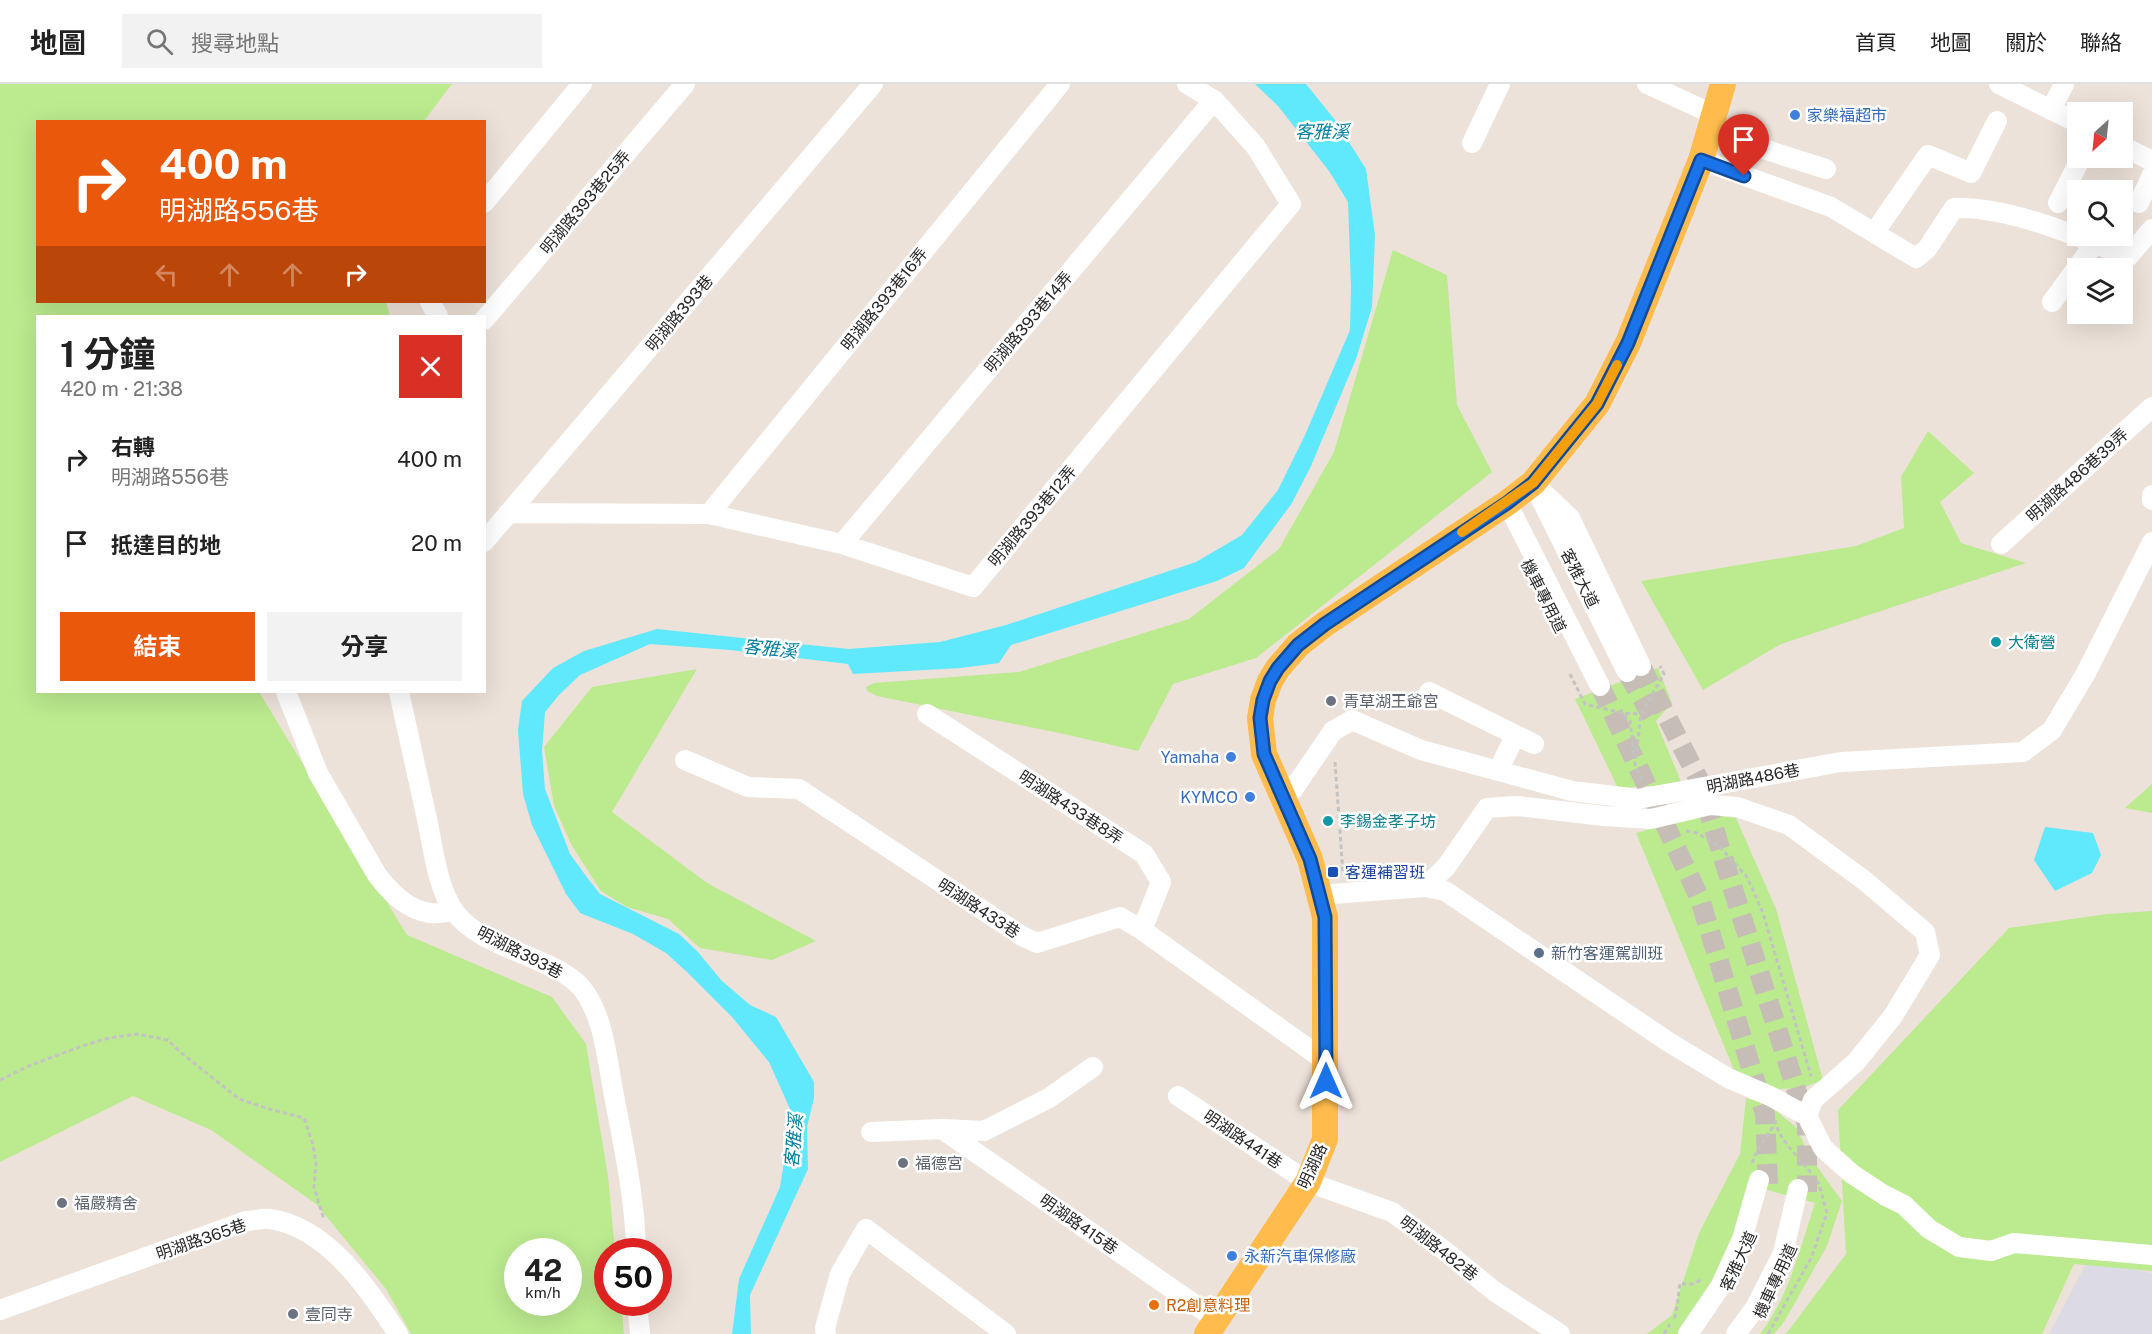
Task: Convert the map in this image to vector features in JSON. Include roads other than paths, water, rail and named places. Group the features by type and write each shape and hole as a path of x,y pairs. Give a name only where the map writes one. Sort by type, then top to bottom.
{"main road":[{"name":"明湖路","path":"1212,1327 1308,1182 1326,1138 1325,917 1310,859 1264,754 1261,729 1263,700 1270,681 1298,645 1325,624 1507,503 1533,483 1597,404 1628,343 1701,160 1723,84"}],"street":[{"path":"486,201 582,84"},
{"name":"明湖路393巷25弄","path":"486,318 685,84"},
{"name":"明湖路393巷","path":"486,540 873,84"},
{"name":"明湖路393巷16弄","path":"709,514 1060,84"},
{"name":"明湖路393巷12弄","path":"508,513 709,514 842,544 973,587 1292,204 1256,147 1214,100 1187,84"},
{"path":"1472,142 1500,84"},
{"path":"1647,84 1678,99 1712,123 1826,169"},
{"path":"1999,84 2067,118"},
{"path":"2051,110 2064,84"},
{"name":"明湖路393巷14弄","path":"842,544 1214,100"},
{"path":"1874,233 1928,155 1971,173 1997,121"},
{"path":"2133,151 2152,160"},
{"path":"1701,160 1831,207 1916,258 1927,249 1954,208 1974,207 2015,216 2067,234"},
{"path":"2058,203 2076,168"},
{"path":"2139,203 2152,175"},
{"path":"2102,246 2128,257 2152,230"},
{"path":"2052,302 2093,246"},
{"name":"明湖路486巷39弄","path":"2001,544 2152,407"},
{"name":"客雅大道","path":"1533,483 1634,669"},
{"path":"2152,495 2152,500"},
{"name":"客雅大道","path":"1507,503 1592,692"},
{"name":"明湖路486巷","path":"1285,801 1333,731 1352,720 1420,750 1572,791 1638,799 1840,762 2023,752 2052,729 2086,673 2152,542"},
{"path":"1429,692 1534,744"},
{"path":"286,693 318,773 377,875 387,888 408,905 432,914 454,911"},
{"name":"明湖路393巷","path":"399,693 438,870 454,911 479,932 564,973 587,995 594,1010 605,1047 624,1143 635,1216 636,1238"},
{"name":"明湖路433巷8弄","path":"927,714 1144,854 1161,882 1142,930"},
{"path":"1498,771 1515,736"},
{"name":"明湖路433巷","path":"685,760 748,787 799,789 1022,936 1037,943 1120,917 1142,930 1327,1062"},
{"path":"1425,887 1446,867 1487,808 1518,806 1604,816 1657,818 1710,806 1737,807 1789,825 1865,881 1925,932 1930,955 1893,1016 1856,1062 1813,1100 1808,1116"},
{"path":"1319,895 1425,887 1446,891 1667,1041 1728,1078 1808,1116 1823,1148 1852,1174 1884,1195 1904,1204 1929,1229 1959,1247 1991,1251 2014,1243 2152,1255"},
{"path":"871,1132 942,1129 984,1131 1049,1098 1093,1067"},
{"name":"明湖路441巷","path":"1178,1096 1308,1182"},
{"name":"明湖路415巷","path":"942,1129 1212,1327"},
{"name":"客雅大道","path":"1688,1334 1720,1287 1742,1239 1759,1177 1751,1238 1726,1290 1697,1334"},
{"name":"明湖路482巷","path":"1308,1182 1392,1212 1494,1291 1560,1334"},
{"name":"機車專用道","path":"1736,1334 1755,1308 1783,1252 1802,1191 1792,1253 1762,1315 1747,1334"},
{"name":"明湖路365巷","path":"0,1310 246,1221 268,1219 291,1224 324,1243 372,1293 398,1334"},
{"path":"826,1334 825,1328 840,1274 866,1229 1006,1334"},
{"path":"638,1316 640,1334"}],"water":[{"name":"客雅溪","path":"1255,84 1306,84 1335,120 1366,169 1375,235 1372,307 1356,359 1311,466 1292,503 1244,568 1217,581 1011,645 999,663 961,668 853,674 848,664 730,650 650,644 580,675 545,712 542,751 545,789 570,854 600,894 679,934 698,952 721,980 750,1005 776,1017 814,1082 814,1098 807,1127 808,1169 750,1295 751,1334 732,1334 739,1279 780,1187 790,1109 769,1062 732,1017 687,972 666,953 633,934 580,913 566,894 532,825 523,794 518,730 522,701 553,668 584,651 657,629 848,649 940,642 1006,625 1196,562 1242,535 1278,490 1305,435 1350,330 1348,202 1329,171 1278,106"},
{"path":"2045,827 2093,833 2101,855 2092,873 2055,891 2034,860"}],"tunnel":[{"path":"1641,666 1698,778 1807,1124 1807,1192"},
{"path":"1627,672 1653,718"},
{"path":"1600,686 1700,899 1765,1114 1768,1184"}],"place":[{"name":"家樂福超市","path":"1795,115"},
{"name":"大衛營","path":"1996,642"},
{"name":"青草湖王爺宮","path":"1331,701"},
{"name":"Yamaha","path":"1231,757"},
{"name":"KYMCO","path":"1250,797"},
{"name":"李錫金孝子坊","path":"1328,821"},
{"name":"客運補習班","path":"1333,872"},
{"name":"新竹客運駕訓班","path":"1539,953"},
{"name":"福德宮","path":"903,1163"},
{"name":"福嚴精舍","path":"62,1203"},
{"name":"永新汽車保修廠","path":"1232,1256"},
{"name":"R2創意料理","path":"1154,1305"},
{"name":"壹同寺","path":"293,1314"}]}
